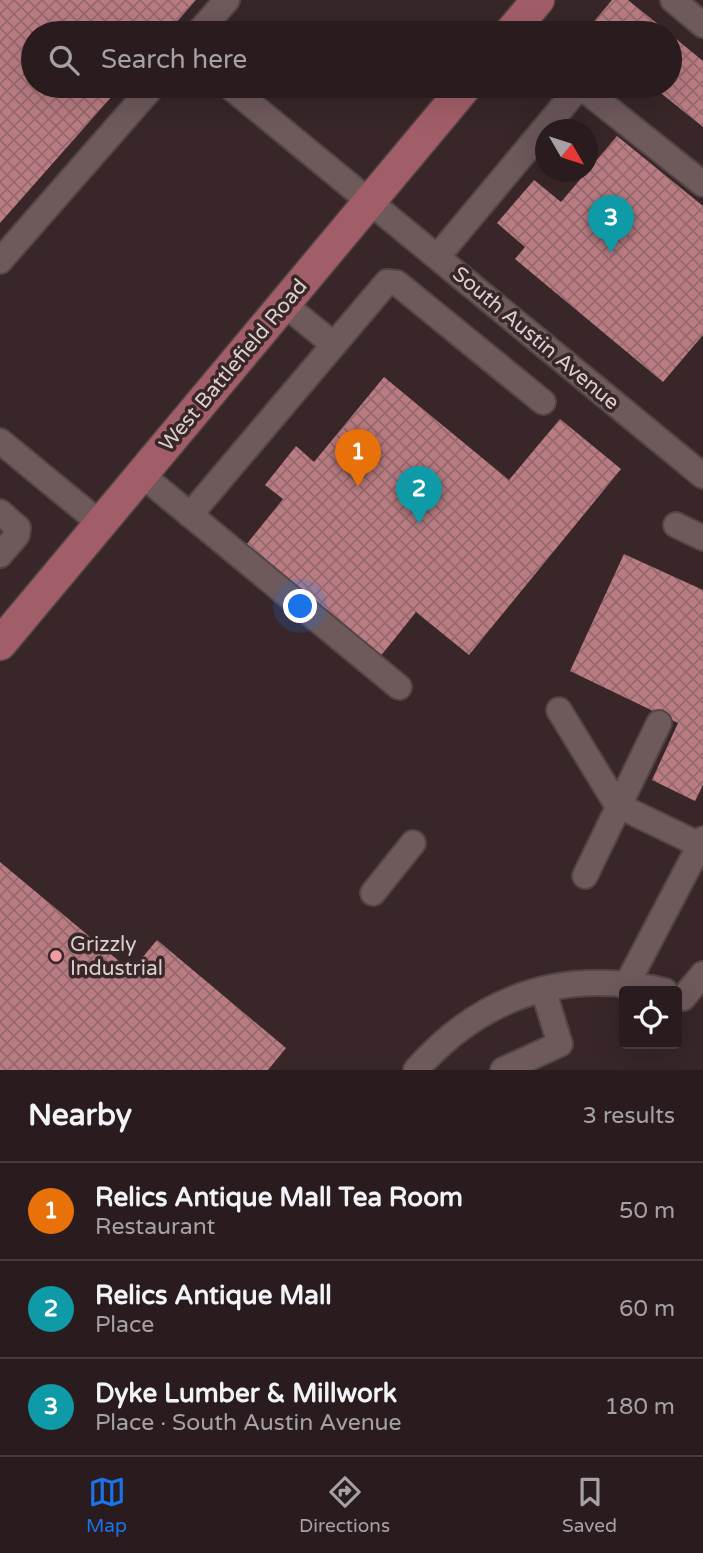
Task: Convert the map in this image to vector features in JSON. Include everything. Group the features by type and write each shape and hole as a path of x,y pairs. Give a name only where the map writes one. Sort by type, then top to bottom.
{"main road":[{"path":"520,21 538,0"},
{"name":"West Battlefield Road","path":"0,644 456,98"}],"street":[{"path":"209,21 227,0"},
{"path":"673,0 703,25"},
{"path":"0,261 143,98"},
{"name":"South Austin Avenue","path":"244,98 703,475"},
{"path":"438,256 570,98"},
{"path":"595,98 703,184"},
{"path":"190,515 383,284 392,281 543,402"},
{"path":"284,304 333,344"},
{"path":"0,441 101,524"},
{"path":"142,475 399,687"},
{"path":"0,512 18,528 17,535 0,555"},
{"path":"676,525 703,538"},
{"path":"559,710 617,805 701,842 627,984"},
{"path":"585,876 617,805 659,723"},
{"path":"373,892 413,843"},
{"path":"682,998 703,974"},
{"path":"416,1070 434,1050 474,1018 498,1004 543,989 584,982 635,986"},
{"path":"503,1070 560,1044 543,989"}],"building":[{"path":"0,0 196,0 178,21 21,21 21,98 110,98 0,223"},
{"path":"612,0 628,0 654,21 594,21"},
{"path":"682,44 703,61 703,127 667,98 682,98"},
{"path":"617,136 703,206 703,335 663,382 515,259 525,247 497,223 534,180 561,202 578,182 598,182 598,158"},
{"path":"384,377 509,480 560,419 621,469 469,655 416,612 376,662 242,550 283,499 265,485 296,446 314,462"},
{"path":"624,554 703,590 703,785 695,801 652,780 678,723 570,671"},
{"name":"Grizzly Industrial","path":"0,862 131,971 157,940 286,1048 268,1070 0,1070"}],"place":[{"name":"Dyke Lumber & Millwork","path":"611,253"},
{"name":"Relics Antique Mall Tea Room","path":"358,487"},
{"name":"Relics Antique Mall","path":"419,524"},
{"name":"Grizzly Industrial","path":"56,956"}]}
